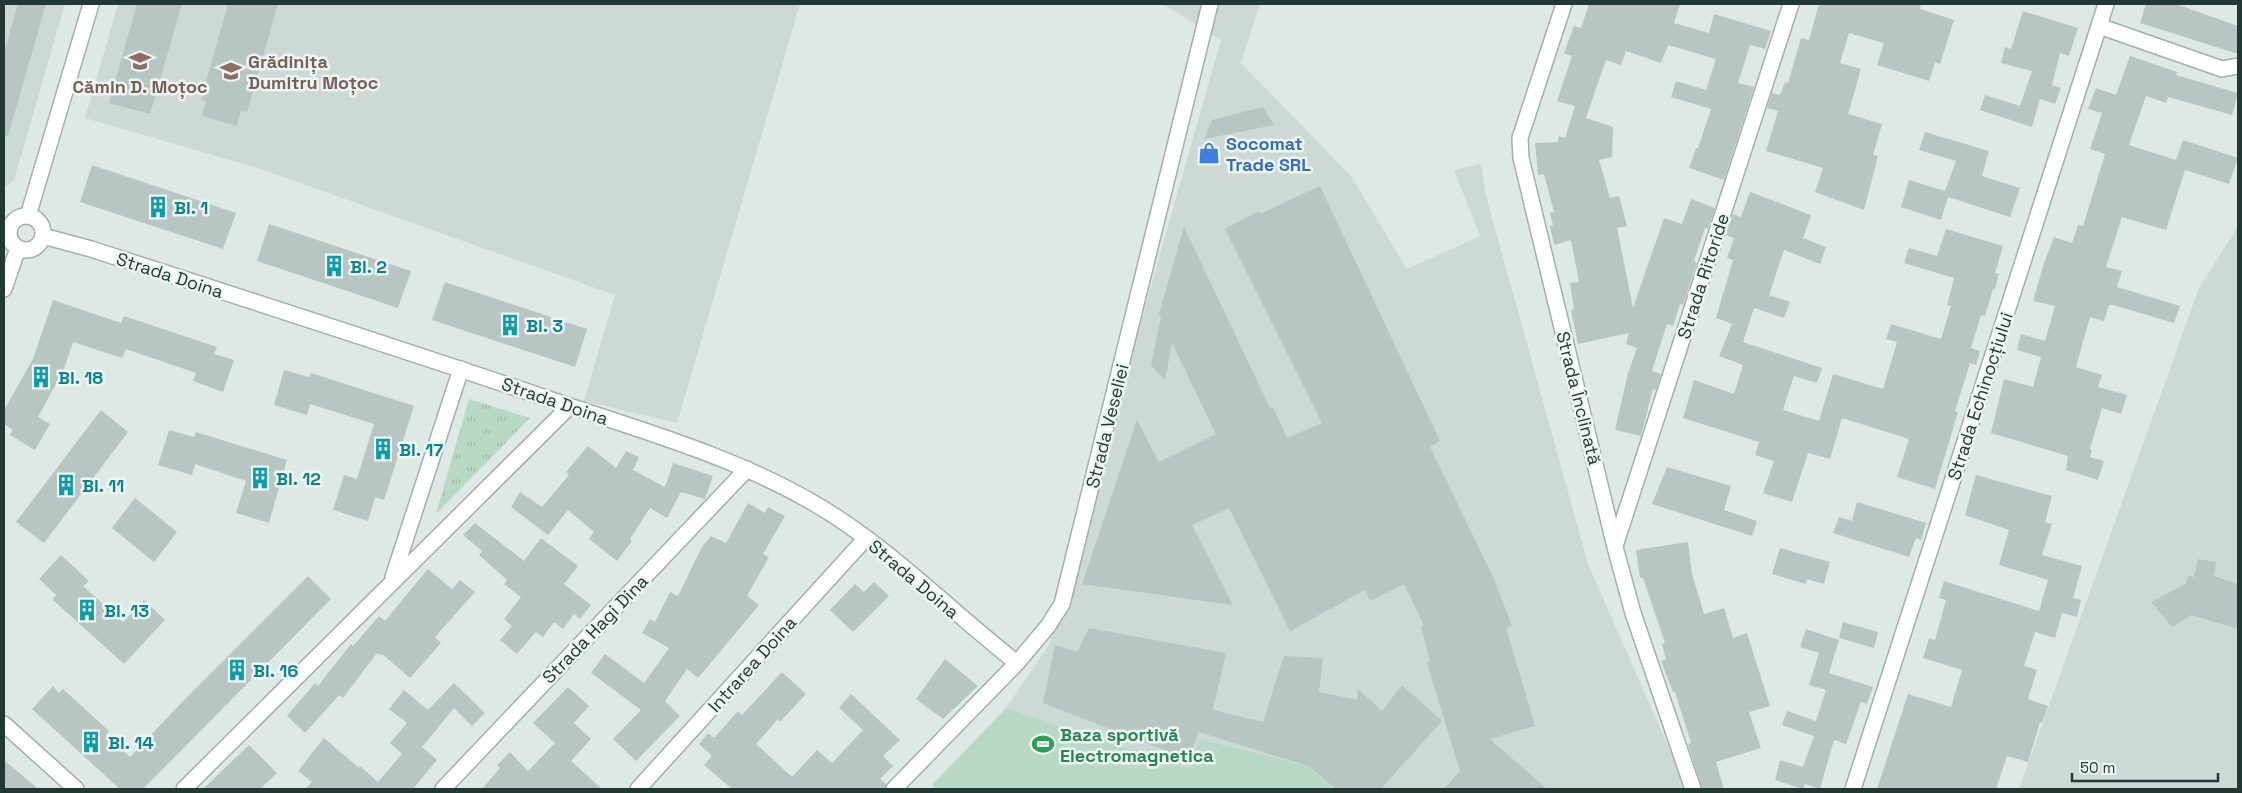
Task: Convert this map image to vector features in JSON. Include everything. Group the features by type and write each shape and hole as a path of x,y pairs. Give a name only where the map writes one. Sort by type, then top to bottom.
{"street":[{"path":"28,216 91,4"},
{"name":"Strada Veseliei","path":"894,789 1016,663 1048,626 1062,604 1210,4"},
{"name":"Strada Înclinată","path":"1564,4 1520,138 1521,158 1615,548 1633,613 1693,789"},
{"name":"Strada Ritoride","path":"1615,548 1791,4"},
{"name":"Strada Echinocțiului","path":"1853,789 2106,4"},
{"path":"2099,26 2222,69 2238,66"},
{"path":"28,216 38,221 43,236 34,249 18,248 11,242 7,228 15,220 28,216"},
{"name":"Strada Doina","path":"43,236 100,252 570,406 706,452 747,469 809,500 836,516 866,538 1016,663"},
{"path":"4,289 18,248"},
{"path":"392,581 461,370"},
{"path":"184,789 570,406"},
{"name":"Strada Hagi Dina","path":"443,789 747,469"},
{"name":"Intrarea Doina","path":"638,789 866,538"},
{"path":"4,724 76,789"}],"shaded area":[{"path":"4,4 65,4 14,180 4,188"},
{"path":"118,4 800,4 677,423 584,401 615,295 258,168 85,118"},
{"path":"1163,4 1260,4 1241,63 1351,176 1407,269 1480,236 1454,170 1481,164 1486,196 1588,564 1687,789 1334,789 1308,766 1201,739 1191,769 1006,708 1049,645 1221,40"},
{"path":"2238,226 2238,789 2019,789 2199,288"}],"green space":[{"path":"469,399 530,418 436,514"},
{"name":"Baza sportivă Electromagnetica","path":"1006,708 1191,769 1200,739 1308,766 1334,789 936,789 932,785"}],"building":[{"path":"18,4 46,4 8,136 4,135 4,53"},
{"name":"Cămin D. Moțoc","path":"137,4 182,4 150,114 109,103"},
{"path":"228,4 278,4 247,112 241,111 237,126 202,116 206,101 201,100"},
{"path":"1589,4 1680,4 1674,23 1709,33 1714,14 1771,31 1765,49 1750,45 1738,83 1754,87 1724,180 1689,168 1711,109 1671,97 1676,81 1706,90 1716,59 1668,45 1661,63 1626,51 1621,65 1606,60 1586,118 1613,127 1612,157 1599,160 1610,198 1619,196 1627,226 1617,228 1633,308 1664,218 1682,224 1691,199 1715,208 1708,229 1705,228 1694,261 1697,263 1683,305 1680,304 1673,326 1667,324 1652,371 1661,374 1656,390 1653,389 1641,436 1615,430 1628,373 1637,348 1626,344 1629,333 1578,344 1571,310 1574,309 1570,283 1579,282 1571,240 1554,245 1550,226 1553,225 1550,213 1554,212 1544,174 1538,175 1535,143 1558,142 1559,136 1565,138 1575,106 1557,101 1572,56 1564,53 1574,26 1581,28"},
{"path":"1819,4 1921,4 1920,9 1954,20 1940,64 1935,62 1929,81 1877,65 1884,43 1849,33 1840,63 1861,69 1848,114 1882,124 1873,155 1878,156 1864,210 1815,192 1823,168 1766,151 1778,111 1767,108 1772,93 1780,95 1785,82 1788,83 1801,38 1809,40"},
{"path":"2146,4 2176,4 2238,26 2238,54 2140,23"},
{"path":"2023,11 2078,28 2069,56 2060,53 2052,85 2061,88 2055,104 2040,99 2032,127 1980,110 1985,95 2020,106 2032,71 2001,63 2005,47 2011,49"},
{"path":"2130,56 2177,72 2176,75 2238,93 2232,115 2168,97 2166,103 2146,96 2129,145 2176,160 2183,140 2238,158 2229,184 2185,170 2166,230 2122,217 2106,267 2122,271 2117,287 2180,306 2174,323 2113,305 2109,305 2104,321 2090,317 2076,367 2102,375 2098,387 2127,395 2121,414 2102,408 2090,449 2092,450 2090,457 2104,461 2098,480 2066,470 2068,456 1991,433 2004,379 2033,387 2041,357 2017,350 2021,334 2045,341 2055,306 2033,301 2044,263 2054,237 2072,243 2078,225 2083,226 2105,154 2090,149 2102,113 2088,109 2096,88 2116,95"},
{"path":"1263,107 1274,125 1204,139 1212,120"},
{"path":"1925,132 1989,151 1982,176 2020,188 2010,217 1948,197 1941,220 1901,207 1909,180 1945,191 1956,161 1919,150"},
{"name":"Bl. 1","path":"92,165 236,213 223,249 80,202"},
{"path":"1320,186 1440,441 1430,447 1494,579 1512,626 1506,628 1535,726 1490,739 1547,789 1444,789 1460,771 1427,663 1430,662 1421,626 1424,625 1404,584 1370,601 1365,590 1290,631 1229,508 1192,525 1233,605 1082,584 1137,420 1159,462 1216,434 1172,343 1165,380 1151,365 1161,317 1159,314 1184,227 1270,408 1273,407 1287,438 1322,423 1225,229 1259,211 1260,214"},
{"path":"1750,192 1811,215 1803,238 1826,247 1820,264 1784,250 1769,295 1790,302 1784,318 1754,308 1743,342 1822,368 1817,383 1794,376 1783,410 1819,421 1833,374 1883,389 1897,342 1886,339 1891,324 1941,339 1951,306 1947,305 1954,278 1904,263 1909,248 1937,256 1946,229 2003,246 1995,273 1999,274 1995,289 1993,289 1985,316 1981,315 1971,348 1980,351 1976,365 1970,363 1955,411 1958,412 1935,489 1897,477 1909,439 1842,418 1830,459 1808,453 1792,502 1763,493 1774,461 1755,455 1759,442 1683,418 1694,380 1734,394 1743,365 1719,356 1732,324 1716,318 1733,260 1727,258 1734,238 1726,235 1733,214 1741,217"},
{"name":"Bl. 2","path":"269,224 411,271 398,308 257,261"},
{"name":"Bl. 3","path":"445,282 587,329 575,367 432,320"},
{"name":"Bl. 18","path":"53,300 121,323 124,316 217,347 214,354 234,360 223,392 193,381 196,373 126,349 122,358 73,342 64,369 38,417 50,424 35,450 10,435 13,430 4,424 4,410 33,359"},
{"name":"Bl. 17","path":"284,370 309,377 311,373 414,406 384,500 375,497 368,521 333,510 344,475 357,479 374,424 310,404 307,415 274,405"},
{"name":"Bl. 11","path":"101,410 128,432 44,543 16,522"},
{"name":"Bl. 12","path":"169,430 194,437 196,432 287,460 269,523 236,513 246,481 195,464 192,475 158,465"},
{"path":"588,446 616,468 626,451 639,457 633,470 665,487 673,463 713,476 705,499 681,492 667,518 650,508 630,539 632,541 617,561 589,539 594,532 568,510 548,535 511,507 520,492 542,507 569,475 566,472"},
{"path":"1667,467 1731,486 1724,510 1757,521 1752,536 1652,504"},
{"path":"1976,475 2052,496 2045,522 2052,524 2042,555 2082,566 2073,598 2081,600 2077,617 2062,613 2055,638 2035,632 2024,666 2037,670 2028,699 2048,706 2042,723 2040,722 2028,762 2007,756 1996,789 1877,789 1908,694 1951,707 1962,670 1923,658 1929,638 1935,640 1946,600 1939,598 1944,581 2039,611 2048,580 1999,565 2009,530 1965,515"},
{"path":"135,498 177,532 154,562 112,528"},
{"path":"1857,502 1926,523 1921,540 1916,538 1909,557 1833,533 1839,517 1852,521"},
{"path":"748,503 765,513 768,507 785,516 763,554 769,557 747,596 759,605 698,678 687,669 665,701 680,716 636,761 613,739 641,710 591,673 605,654 644,683 669,648 642,633 650,619 655,622 670,592 678,596 702,547 711,536 726,543"},
{"path":"475,523 524,561 541,538 578,566 564,584 591,605 580,619 574,614 563,629 554,622 543,637 536,632 517,654 500,640 512,626 504,619 521,597 504,584 507,580 479,555 482,551 463,535"},
{"path":"1688,542 1692,574 1704,614 1724,608 1733,638 1747,633 1770,706 1749,712 1761,748 1716,762 1724,789 1702,789 1688,744 1691,743 1675,692 1673,692 1661,661 1666,659 1662,644 1665,643 1643,578 1640,578 1636,550"},
{"path":"1780,548 1830,562 1824,584 1807,579 1806,584 1772,574"},
{"name":"Bl. 13","path":"61,555 89,581 83,586 123,622 144,600 165,620 124,664 53,600 56,595 39,579"},
{"path":"2198,559 2216,562 2214,576 2238,584 2238,629 2191,615 2172,627 2151,602 2186,584 2188,576 2194,577"},
{"path":"428,569 452,589 460,580 475,592 435,637 441,643 410,678 382,654 377,653 343,698 339,695 305,733 287,716 315,683 318,686 351,644 353,646 379,616 385,621"},
{"path":"308,576 331,599 143,789 120,789 32,709 53,686 59,693 63,689 109,731 106,735 130,757"},
{"path":"874,582 889,596 853,632 830,610 855,584 864,592"},
{"path":"1843,622 1878,632 1874,648 1839,638"},
{"path":"1089,628 1226,653 1213,710 1263,722 1284,656 1323,658 1319,692 1357,700 1358,689 1382,711 1402,685 1442,721 1381,789 1336,789 1308,766 1199,732 1188,759 1043,703 1055,645 1077,652"},
{"path":"1806,629 1839,640 1829,673 1873,687 1867,704 1861,702 1846,744 1834,740 1820,789 1805,784 1803,789 1775,780 1780,760 1803,767 1814,736 1782,725 1787,711 1816,721 1826,690 1809,685 1819,653 1800,647"},
{"path":"945,659 978,686 943,719 916,699"},
{"path":"782,672 806,694 780,722 778,719 756,744 792,777 817,750 832,763 863,730 839,708 851,694 900,740 883,756 893,766 880,779 886,784 885,789 732,789 704,765 712,756 699,744 708,733 714,738 738,711 742,715"},
{"path":"454,683 485,713 472,726 454,708 422,747 437,760 413,789 305,789 312,782 298,771 324,738 378,782 402,754 390,743 407,723 389,709 404,690 428,710"},
{"path":"568,687 589,706 574,723 591,739 571,761 602,789 482,789 500,768 497,765 510,752 528,771 555,743 533,723"},
{"path":"249,745 277,773 260,789 203,789"},
{"path":"4,760 38,789 4,789"}],"place":[{"name":"Cămin D. Moțoc","path":"140,61"},
{"name":"Grădinița Dumitru Moțoc","path":"231,71"},
{"name":"Socomat Trade SRL","path":"1209,153"},
{"name":"Bl. 1","path":"158,207"},
{"name":"Bl. 2","path":"334,266"},
{"name":"Bl. 3","path":"510,325"},
{"name":"Bl. 18","path":"41,377"},
{"name":"Bl. 17","path":"383,449"},
{"name":"Bl. 12","path":"260,478"},
{"name":"Bl. 11","path":"66,485"},
{"name":"Bl. 13","path":"87,610"},
{"name":"Bl. 16","path":"237,670"},
{"name":"Bl. 14","path":"91,742"},
{"name":"Baza sportivă Electromagnetica","path":"1043,744"}]}
